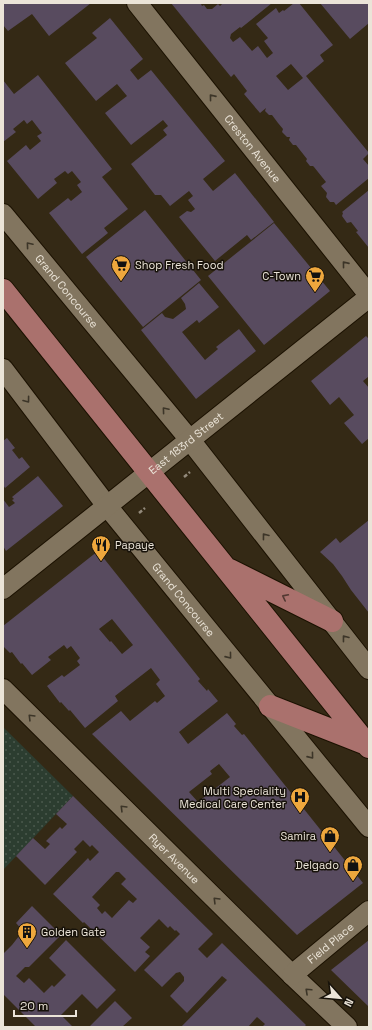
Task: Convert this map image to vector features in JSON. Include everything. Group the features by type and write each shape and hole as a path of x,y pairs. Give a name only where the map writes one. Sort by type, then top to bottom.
{"main road":[{"path":"3,290 367,746"},
{"path":"224,566 332,621"},
{"path":"270,706 367,746"}],"street":[{"name":"Creston Avenue","path":"137,3 369,296"},
{"name":"Grand Concourse","path":"3,214 190,440 369,669"},
{"name":"East 183rd Street","path":"3,589 369,296"},
{"name":"Grand Concourse","path":"3,369 107,506 369,827"},
{"name":"Ryer Avenue","path":"3,689 292,975 347,1027"},
{"name":"Field Place","path":"292,975 369,911"}],"green space":[{"path":"3,727 73,796 3,870"}],"building":[{"path":"3,3 91,3 49,36 32,14 8,31 3,25"},
{"path":"171,3 202,3 202,6 204,5 207,9 212,9 218,4 220,6 223,3 272,3 241,28 240,27 231,34 230,38 233,42 240,37 252,51 258,46 267,58 273,53 264,41 268,38 256,24 276,8 279,13 294,3 299,3 333,45 320,55 324,61 306,76 369,153 363,159 369,166 369,178 336,205 334,202 330,202 326,197 327,193 321,186 326,182 313,166 310,166 306,161 307,159 296,145 293,145 289,140 290,137 287,137 282,132 283,129 272,115 269,115 265,111 266,108 260,113 244,94 247,91 234,74 231,77","holes":["291,64 303,78 288,90 276,76"]},
{"path":"320,3 369,3 369,23 350,39"},
{"path":"110,18 143,59 130,70 138,80 151,70 225,161 203,179 213,191 235,173 274,222 251,240 247,235 215,261 179,217 187,211 191,212 195,209 188,200 193,196 189,191 170,206 161,195 155,195 131,164 167,135 163,130 168,126 163,120 131,145 105,113 127,96 117,84 96,101 65,63 97,38 92,33"},
{"path":"38,75 112,169 102,177 128,209 104,228 108,233 82,254 49,213 68,198 71,201 82,192 77,185 81,182 72,171 68,174 65,171 54,179 57,183 38,199 7,161 26,145 30,150 41,141 37,136 42,133 32,120 27,124 24,120 13,129 16,132 3,142 3,80 14,94"},
{"path":"369,190 369,248 356,232 358,231 351,222 347,223 342,216 342,212"},
{"path":"145,210 201,280 143,327 86,257"},
{"path":"274,223 330,291 264,345 208,276"},
{"path":"199,283 219,307 199,323 197,320 182,332 205,360 218,349 216,347 239,329 256,351 196,399 141,330 162,313 165,317 173,319 186,309 181,298"},
{"path":"366,336 369,339 369,378 368,377 363,381 369,388 369,438 362,444 344,423 354,415 339,397 330,405 311,381"},
{"path":"7,438 15,448 12,450 19,459 22,457 30,467 5,488 3,485 3,441"},
{"path":"38,476 63,506 6,551 3,546 3,499 9,507 15,503 12,500 14,499 12,497"},
{"path":"369,520 369,613 333,564 320,552 336,538 340,543"},
{"path":"98,551 200,679 198,681 207,691 208,689 218,701 179,732 188,744 227,713 236,724 234,726 242,735 244,734 363,883 297,935 92,734 121,711 130,721 155,701 157,703 165,696 156,684 160,680 151,668 115,696 118,701 85,728 70,710 69,711 61,702 60,703 47,686 62,675 64,677 80,665 77,661 80,658 71,646 67,649 64,645 48,657 51,660 32,675 12,652 10,653 3,646 3,626","holes":["112,619 133,645 122,654 99,629","219,764 230,777 198,802 189,792 212,774 210,771"]},
{"path":"73,796 213,934 198,949 207,958 222,943 306,1025 304,1027 262,1027 265,1024 257,1017 248,1027 181,1027 227,980 222,976 187,1013 170,996 184,981 184,977 180,972 176,973 162,987 144,970 180,934 176,930 175,931 170,926 168,928 159,919 140,938 150,947 145,952 150,956 135,972 53,894 88,858 90,861 99,852 92,845 90,847 83,840 74,849 77,852 45,885 16,856 33,838 45,849 50,844 46,841 60,827 62,829 67,824 56,814","holes":["116,872 119,872 126,879 121,884 137,899 133,903 129,900 112,918 105,911 102,914 97,908 100,905 92,897"]},
{"path":"32,906 61,935 29,967 25,967 16,976 24,983 29,978 44,993 52,985 54,987 66,975 49,958 66,940 116,990 97,1009 82,994 61,1015 73,1027 36,1027 3,994 3,954 23,931 16,923"},
{"path":"369,940 369,1007 331,970"},
{"path":"115,1001 132,1018 122,1027 89,1027"}],"place":[{"name":"Shop Fresh Food","path":"121,282"},
{"name":"C-Town","path":"315,293"},
{"name":"Papaye","path":"101,562"},
{"name":"Multi Speciality Medical Care Center","path":"300,814"},
{"name":"Samira","path":"330,853"},
{"name":"Delgado","path":"353,882"},
{"name":"Golden Gate","path":"27,949"}]}
